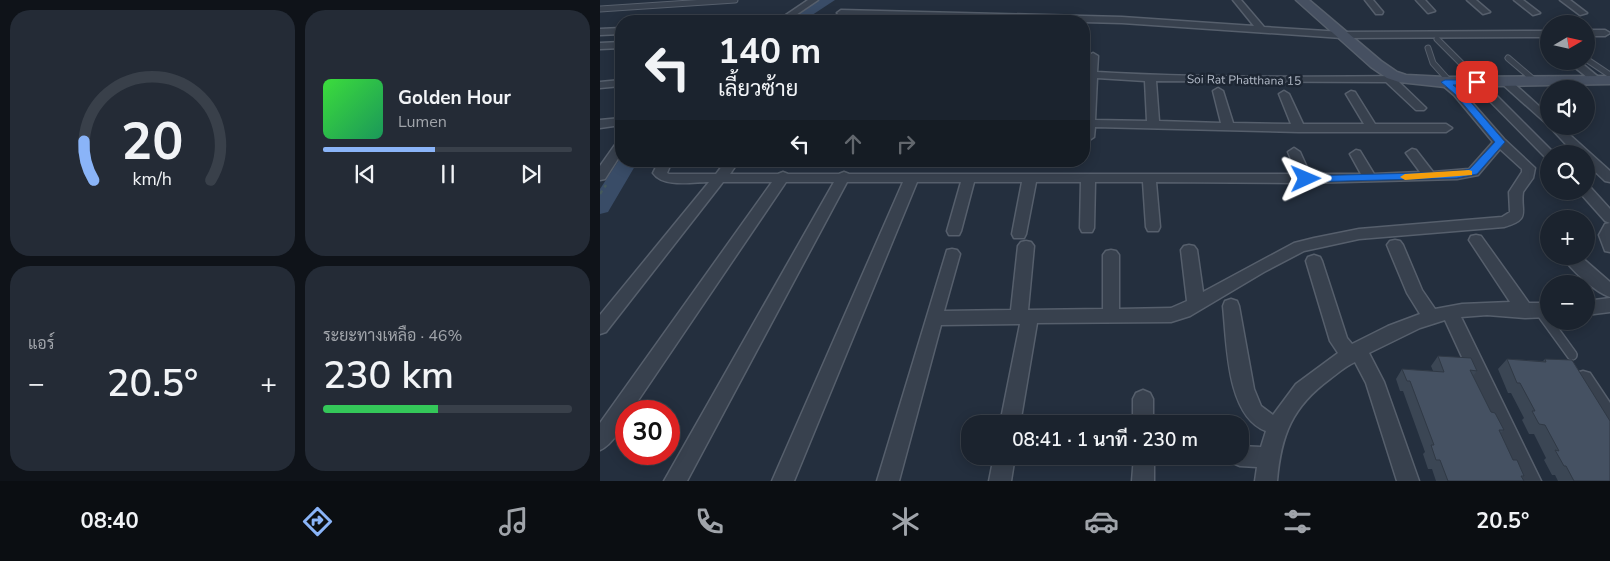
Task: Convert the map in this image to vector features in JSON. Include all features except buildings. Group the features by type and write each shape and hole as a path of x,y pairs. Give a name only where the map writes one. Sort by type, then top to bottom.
{"street":[{"path":"789,15 814,0"},
{"path":"1237,0 1263,30"},
{"path":"1302,0 1397,80 1420,108"},
{"path":"1369,0 1378,12"},
{"path":"1420,0 1431,11"},
{"path":"1472,0 1486,12"},
{"path":"1518,0 1536,13"},
{"path":"1564,0 1583,13"},
{"path":"841,13 937,12 1006,15"},
{"path":"1090,19 1342,35 1540,34"},
{"path":"600,32 615,31"},
{"path":"1595,34 1605,33"},
{"path":"1536,34 1540,37"},
{"path":"600,46 615,45"},
{"path":"1090,65 1093,56"},
{"path":"1590,70 1606,78"},
{"name":"Soi Rat Phatthana 15","path":"1090,74 1150,78 1397,80"},
{"path":"1150,78 1153,124"},
{"path":"1397,80 1506,82 1606,78"},
{"path":"934,318 1172,315 1196,304 1299,247 1359,234 1504,222 1513,218 1517,213 1516,193 1530,174 1528,168 1500,142 1448,82"},
{"path":"1478,82 1540,145"},
{"path":"1506,82 1540,114"},
{"path":"600,86 615,84"},
{"path":"1218,91 1228,128"},
{"path":"1284,94 1300,128"},
{"path":"1351,94 1372,128"},
{"path":"1090,118 1228,128 1446,128"},
{"path":"600,124 615,123"},
{"path":"1563,135 1574,145"},
{"path":"663,167 660,173 667,178 722,176 912,176 1370,178 1473,172 1500,142"},
{"path":"1294,152 1306,179"},
{"path":"1412,153 1429,176"},
{"path":"600,176 615,154"},
{"path":"1356,154 1370,178"},
{"path":"1595,164 1610,178"},
{"path":"600,327 729,167"},
{"path":"600,440 783,176"},
{"path":"675,481 844,176"},
{"path":"783,481 912,176"},
{"path":"954,231 969,177"},
{"path":"1011,415 1024,317 1022,240 1030,177"},
{"path":"1087,228 1088,177"},
{"path":"1149,177 1153,227"},
{"path":"1594,200 1610,218"},
{"path":"1610,228 1606,235 1610,247"},
{"path":"1476,240 1538,310"},
{"path":"1394,245 1415,293 1431,316"},
{"path":"1189,250 1196,304"},
{"path":"888,481 952,254"},
{"path":"1110,255 1110,316"},
{"path":"1314,261 1339,341 1355,353 1375,382 1408,481"},
{"path":"1579,265 1610,291"},
{"path":"1595,307 1610,305"},
{"path":"1231,306 1245,392 1252,410 1264,422 1277,426"},
{"path":"1266,481 1269,456 1277,426 1306,387 1355,353 1406,325 1431,316 1472,310 1538,310"},
{"path":"1450,312 1530,481"},
{"path":"1582,378 1610,420"},
{"path":"1143,399 1143,415"},
{"path":"1249,456 1269,456"},
{"path":"1000,481 1003,465"},
{"path":"1143,481 1144,465"}],"lane":[{"path":"623,8 629,0"},
{"path":"600,9 670,2 735,0"},
{"path":"1436,39 1478,82"},
{"path":"1428,48 1430,58 1448,82"},
{"path":"1508,58 1535,81"},
{"path":"1595,68 1606,78"},
{"path":"1538,310 1572,354"}],"waterway":[{"path":"804,15 828,0"},
{"path":"600,207 624,167"}],"slow traffic":[{"path":"1405,177 1469,173"}],"route":[{"path":"1306,179 1457,175 1477,170 1500,142 1458,93 1445,82 1477,82"}]}
